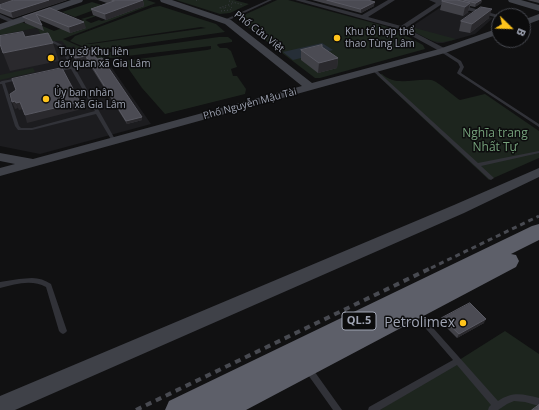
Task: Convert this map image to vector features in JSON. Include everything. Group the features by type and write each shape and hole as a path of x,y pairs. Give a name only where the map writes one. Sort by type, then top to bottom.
{"highway":[{"name":"QL.5","path":"219,410 305,365 421,300 539,231"},
{"name":"QL.5","path":"179,410 539,245"}],"street":[{"path":"0,27 79,0"},
{"name":"Phố Cửu Việt","path":"164,0 226,20 310,87"},
{"path":"298,0 402,28 443,51"},
{"path":"362,18 380,4 392,0"},
{"path":"432,0 442,1 491,14"},
{"path":"512,0 539,8"},
{"path":"402,28 442,1"},
{"path":"0,16 14,22"},
{"name":"Phố Nguyễn Mậu Tài","path":"0,172 443,51 491,34"},
{"path":"0,157 33,163"},
{"path":"0,406 451,212 539,172"}],"lane":[{"path":"226,20 270,0"},
{"path":"42,44 54,42 59,44 114,140"},
{"path":"443,51 460,62 462,67 459,73 539,126"},
{"path":"47,73 73,67"},
{"path":"374,70 491,178"},
{"path":"23,78 2,83 17,126 20,129 32,129 98,112"},
{"path":"477,165 539,152"},
{"path":"0,286 29,280 44,282 49,286 63,331"},
{"path":"421,300 458,361 495,408 508,398 521,397 539,402"},
{"path":"372,410 458,361"},
{"path":"305,365 338,410"}],"path":[{"path":"229,1 252,8"},
{"path":"217,6 222,10 226,9 225,7 228,5 234,3"},
{"path":"219,11 230,10 232,8 228,5"}],"shaded area":[{"path":"441,7 449,7 491,18 491,20 475,34 443,43 437,43 412,31 411,27"},
{"path":"22,22 105,58 151,124 40,154 0,146 0,30"},
{"path":"322,43 333,50 293,60 283,52"}],"green space":[{"path":"139,0 147,0 156,3 63,39 105,58 98,59 97,57 78,52 74,46 68,48 62,41 44,41 36,28 0,35 0,30 22,22 26,24 33,22 54,31 84,20 81,19 95,15 96,16 85,20 91,23 99,20 102,21 114,17 127,8 133,10 143,6"},
{"path":"176,0 234,0 249,4 230,13 220,14"},
{"name":"Khu tổ hợp thể thao Tùng Lâm","path":"277,0 288,0 392,28 423,45 425,49 320,78 315,78 240,21 244,15"},
{"path":"92,2 105,6 75,17 62,12"},
{"path":"160,6 216,24 225,32 99,50 110,52 228,37 232,40 232,42 217,45 220,48 227,48 231,51 237,67 231,69 233,76 237,76 246,89 245,94 165,114 142,88 123,61 207,50 211,49 211,46 110,58 70,41 75,36 153,7","holes":["201,27 206,28 91,44 85,44"]},
{"path":"411,27 456,39 443,42 433,41 412,31"},
{"path":"33,68 35,72 0,80 0,75"},
{"name":"Nghĩa trang Nhất Tự","path":"382,74 387,78 399,81 434,81 460,100 485,94 539,131 539,158 489,180 377,75"},
{"path":"505,331 539,354 539,410 380,410"}],"building":[{"path":"14,0 49,0 11,12 0,8 0,5"},
{"path":"112,0 143,0 105,14 91,9 114,1"},
{"path":"327,0 368,0 375,2 361,9"},
{"path":"457,0 470,3 465,7 442,1"},
{"path":"464,0 481,0 476,3"},
{"path":"481,7 491,9 472,24 461,21"},
{"path":"50,8 84,22 69,27 36,14 42,25 23,17"},
{"path":"23,32 25,37 48,33 53,43 3,53 0,44 0,36"},
{"path":"322,45 322,47 338,58 319,63 301,50"},
{"path":"83,48 85,52 91,50 97,59 102,58 142,117 126,121 86,56 75,58 71,51"},
{"path":"62,68 80,102 25,115 20,102 12,102 10,94 16,90 12,79"},
{"path":"470,303 486,319 459,334 442,318"},
{"path":"539,405 539,410 532,410"}],"railway":[{"path":"431,268 539,216"},
{"path":"136,410 433,267"}],"place":[{"name":"Khu tổ hợp thể thao Tùng Lâm","path":"337,38"},
{"name":"Trụ sở Khu liên cơ quan xã Gia Lâm","path":"51,58"},
{"name":"Ủy ban nhân dân xã Gia Lâm","path":"46,99"},
{"name":"Petrolimex","path":"463,323"}]}
